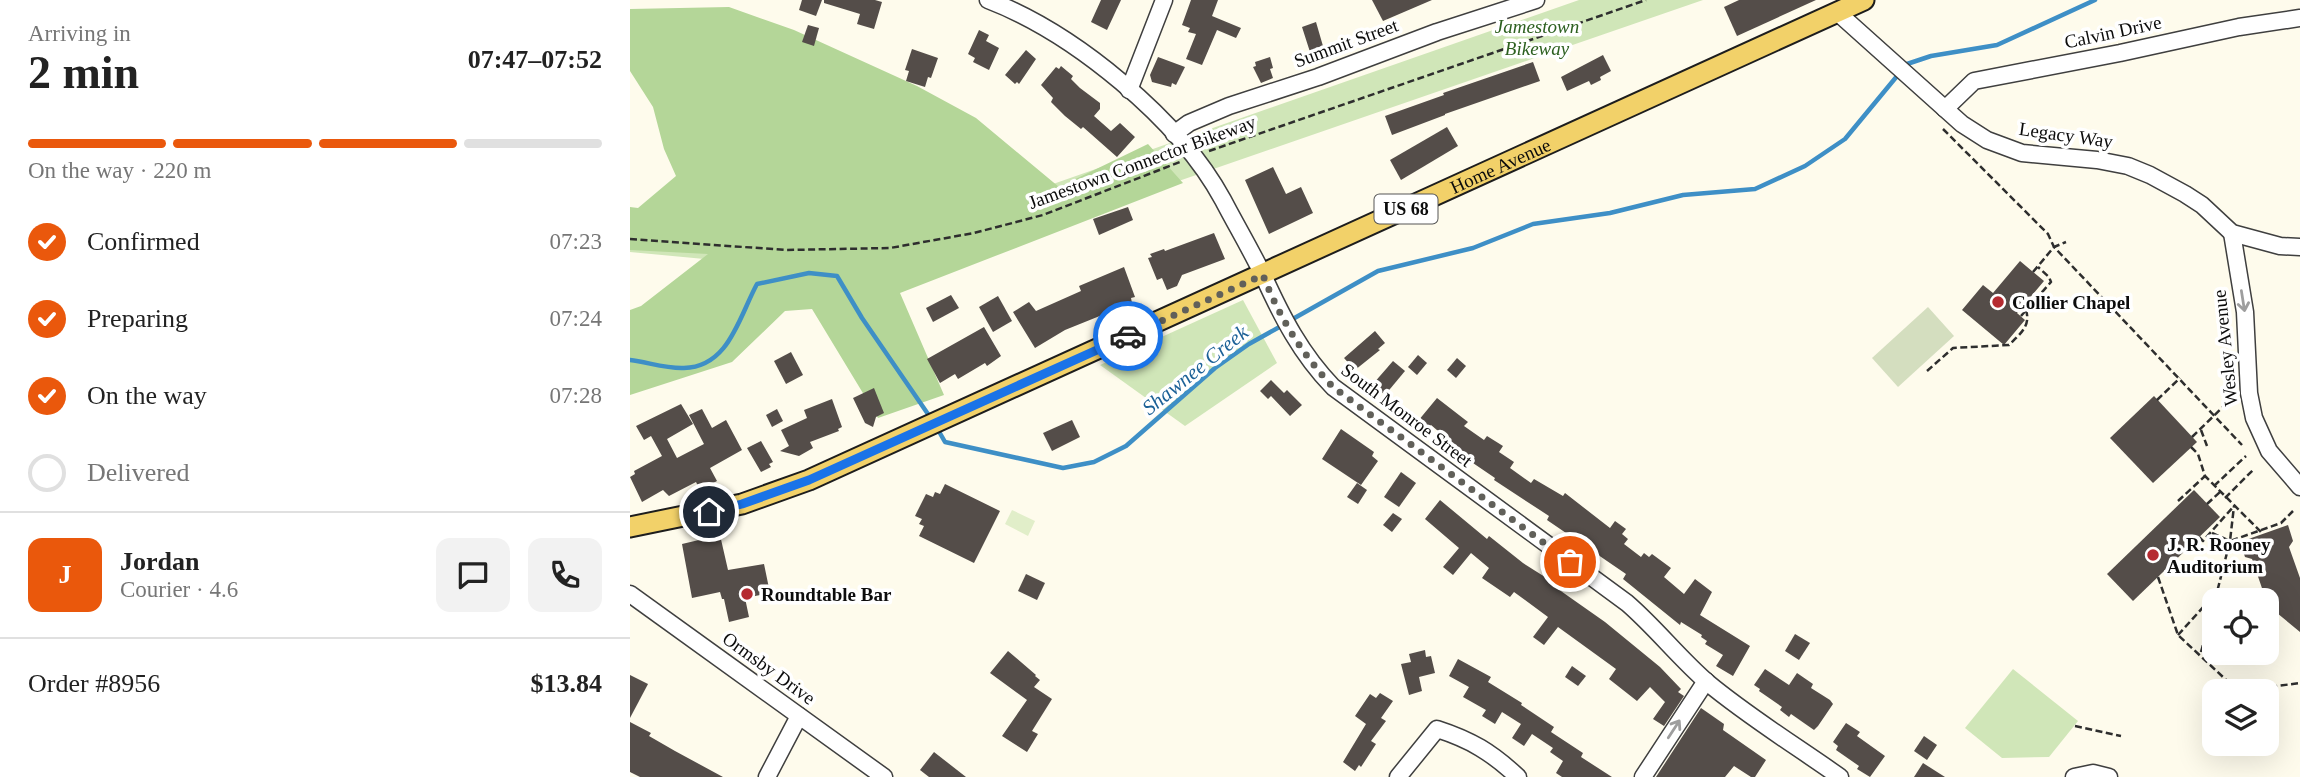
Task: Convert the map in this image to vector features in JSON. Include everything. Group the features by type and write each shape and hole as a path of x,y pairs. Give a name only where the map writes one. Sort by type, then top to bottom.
{"main road":[{"name":"Home Avenue","path":"630,527 709,512 774,494 809,480 1864,0"}],"street":[{"name":"South Monroe Street","path":"988,0 1054,32 1077,48 1129,90 1194,156 1222,199 1293,338 1320,374 1345,398 1627,603 1659,632 1683,660 1730,701 1840,777"},
{"path":"1129,90 1164,0"},
{"name":"Summit Street","path":"1174,134 1189,123 1229,106 1536,0"},
{"name":"Legacy Way","path":"1837,12 1924,90 1941,115 2003,147 2044,156 2109,162 2150,175 2202,205 2232,233"},
{"name":"Calvin Drive","path":"1941,115 1974,81 2239,27 2300,18"},
{"path":"2232,233 2280,246 2300,247"},
{"name":"Wesley Avenue","path":"2232,233 2245,313 2249,393 2254,418 2269,451 2300,487"},
{"name":"Ormsby Drive","path":"630,594 884,777"},
{"path":"1643,777 1706,681"},
{"path":"767,777 799,716"},
{"path":"1398,777 1437,729 1478,744 1518,777"},
{"path":"2074,777 2093,773 2109,777"}],"path":[{"name":"Jamestown Connector Bikeway","path":"630,239 786,250 890,248 974,233 1043,215 1194,156 1646,0"},
{"path":"1941,115 2048,234 2054,247 2242,445"},
{"path":"2033,272 2054,247 2066,242"},
{"path":"2021,316 2051,282 2038,267"},
{"path":"1927,371 1953,348 2010,345 2027,325 2029,320 2026,310"},
{"path":"2157,400 2179,378"},
{"path":"2192,437 2228,402"},
{"path":"2200,429 2207,446"},
{"path":"2191,447 2198,454 2205,476 2262,532"},
{"path":"2214,486 2246,456"},
{"path":"2225,498 2254,469"},
{"path":"2178,501 2205,476"},
{"path":"2207,504 2220,492"},
{"path":"2199,537 2203,541 2216,530 2214,527 2234,506"},
{"path":"2218,588 2230,541 2234,506"},
{"path":"2212,533 2230,541 2262,532 2281,523 2293,511"},
{"path":"2158,577 2178,635 2226,679"},
{"path":"2178,635 2202,608"},
{"path":"2279,686 2300,683"},
{"path":"2075,726 2121,736"}],"green space":[{"name":"Jamestown Bikeway","path":"1579,0 1703,0 1144,193 715,260 630,252 630,225 1010,199"},
{"path":"729,7 794,30 917,86 976,118 1059,187 1148,144 1183,183 900,293 944,395 878,418 812,309 785,311 732,362 630,395 630,310 641,306 708,254 630,250 630,207 638,208 676,176 664,149 653,107 630,71 630,9"},
{"path":"1243,300 1277,363 1185,426 1100,365"},
{"path":"1928,307 1954,336 1898,387 1872,358"},
{"path":"1012,510 1035,521 1028,536 1005,524"},
{"path":"2013,669 2078,721 2049,757 2002,758 1965,728"}],"building":[{"path":"802,0 822,0 816,16 799,10"},
{"path":"824,0 882,2 874,29 857,24 860,14 824,3"},
{"path":"1101,0 1121,0 1107,30 1091,22"},
{"path":"1191,0 1218,0 1212,16 1241,28 1236,38 1217,30 1202,65 1186,59 1196,34 1188,32 1190,28 1182,25"},
{"path":"1372,0 1432,0 1383,21"},
{"path":"1739,0 1816,0 1737,36 1724,7"},
{"path":"1316,22 1325,53 1314,56 1313,52 1310,52 1302,27"},
{"path":"808,25 819,28 814,46 802,42"},
{"path":"979,30 989,35 986,41 999,48 989,70 973,62 975,58 968,54"},
{"path":"912,49 938,58 925,87 906,81 909,71 905,70"},
{"path":"1026,50 1036,59 1019,84 1015,84 1005,75"},
{"path":"1603,55 1611,71 1591,85 1589,81 1567,91 1561,77"},
{"path":"1158,57 1185,67 1176,85 1172,83 1171,87 1152,82 1150,75"},
{"path":"1270,57 1273,78 1261,83 1253,67 1256,66 1255,62"},
{"path":"1533,62 1540,81 1392,135 1385,116"},
{"path":"1061,66 1073,76 1071,79 1080,88 1100,103 1100,109 1094,116 1111,131 1120,123 1135,137 1117,157 1051,102 1053,98 1041,85 1056,67 1059,69"},
{"path":"1447,127 1458,146 1401,180 1390,160"},
{"path":"1273,167 1286,194 1301,187 1313,213 1269,234 1245,180"},
{"path":"1128,207 1133,220 1099,235 1093,219"},
{"path":"1214,233 1225,259 1182,275 1177,286 1167,290 1162,278 1157,280 1148,258 1152,257 1150,254"},
{"name":"Collier Chapel","path":"2020,261 2044,281 2017,313 2025,320 2004,345 1962,310 1983,285 1993,293"},
{"path":"1124,267 1135,297 1131,298 1132,303 1065,330 1035,348 1013,312 1029,302 1036,311 1081,291 1079,286"},
{"path":"951,295 959,308 933,322 926,308"},
{"path":"998,296 1012,321 993,332 979,307"},
{"path":"984,327 1001,356 987,366 985,363 958,379 955,374 940,383 927,359"},
{"path":"1375,331 1385,343 1355,370 1344,358"},
{"path":"791,352 803,375 786,384 774,361"},
{"path":"1418,355 1427,363 1417,375 1408,367"},
{"path":"1457,358 1466,366 1456,378 1447,370"},
{"path":"1393,361 1405,371 1385,395 1373,384"},
{"path":"1271,380 1284,393 1287,390 1302,405 1290,416 1271,396 1268,399 1260,391"},
{"path":"874,388 884,413 876,417 873,427 865,423 853,398"},
{"path":"2154,396 2197,442 2153,483 2110,438"},
{"path":"1437,398 1468,422 1464,426 1484,440 1487,436 1503,446 1499,452 1514,462 1510,468 1531,483 1534,479 1563,496 1565,493 1610,528 1615,521 1626,529 1622,534 1628,539 1624,544 1641,557 1644,553 1649,557 1652,554 1671,568 1664,577 1684,594 1695,579 1712,592 1700,615 1750,646 1733,676 1716,666 1723,655 1705,644 1707,641 1702,635 1681,622 1680,625 1623,579 1626,574 1547,520 1549,516 1494,480 1495,478 1470,461 1471,459 1431,425 1428,429 1418,421"},
{"path":"832,399 842,427 839,431 810,442 813,448 799,456 780,451 789,446 781,430 807,418 804,410"},
{"path":"681,404 693,424 667,439 677,458 704,444 689,415 702,409 712,428 726,420 742,450 710,468 717,481 700,490 696,482 669,496 663,490 642,502 630,477 635,474 634,471 662,456 651,436 644,440 636,426"},
{"path":"777,409 783,421 772,427 766,415"},
{"path":"1072,420 1080,437 1052,451 1043,433"},
{"path":"1341,429 1374,452 1372,456 1378,461 1361,485 1322,459"},
{"path":"761,441 773,462 769,464 771,467 761,472 747,448"},
{"path":"1401,472 1416,483 1399,507 1384,497"},
{"path":"1357,483 1367,490 1358,504 1347,497"},
{"path":"945,484 1000,511 974,563 919,536 924,526 919,524 922,519 915,516 926,494 933,497 935,492 940,494"},
{"name":"J. R. Rooney Auditorium","path":"2194,490 2220,517 2133,601 2107,574"},
{"path":"1440,500 1487,539 1489,536 1545,577 1660,667 1681,689 1678,692 1684,696 1664,726 1653,719 1665,702 1650,687 1637,701 1609,679 1616,669 1558,627 1544,645 1533,637 1548,617 1514,592 1510,597 1482,578 1489,568 1471,553 1453,575 1443,567 1459,548 1425,519"},
{"path":"1393,513 1402,519 1392,532 1383,525"},
{"path":"2288,525 2293,541 2289,547 2300,578 2300,632 2279,615 2279,588 2262,588 2252,559 2245,557 2240,542"},
{"path":"720,535 728,570 764,564 770,593 745,598 749,617 729,622 720,592 692,598 682,544"},
{"path":"1026,574 1045,583 1037,600 1018,591"},
{"path":"1795,634 1810,643 1799,660 1785,651"},
{"path":"1425,650 1426,657 1431,656 1435,673 1419,677 1422,691 1409,695 1401,664 1411,662 1409,654"},
{"path":"1008,651 1040,680 1034,687 1052,699 1032,731 1038,734 1027,752 1002,736 1027,700 990,673"},
{"path":"1458,659 1491,677 1488,682 1554,727 1551,732 1583,753 1581,757 1612,777 1562,777 1556,773 1563,761 1550,752 1553,748 1532,734 1524,746 1512,738 1521,724 1502,712 1495,724 1482,716 1486,710 1463,697 1469,687 1449,676"},
{"path":"1572,666 1586,676 1578,686 1565,677"},
{"path":"1765,669 1789,685 1797,673 1813,684 1811,688 1830,700 1833,704 1814,730 1791,714 1789,717 1780,710 1782,707 1754,685"},
{"path":"630,675 648,684 630,718"},
{"path":"1380,693 1393,701 1381,718 1386,721 1371,741 1376,744 1361,767 1359,765 1355,771 1343,762 1366,724 1355,716 1370,694 1376,698"},
{"path":"1701,708 1724,724 1723,730 1766,760 1755,777 1734,766 1725,777 1656,777"},
{"path":"630,722 651,733 649,736 723,777 640,777 630,772"},
{"path":"1846,723 1860,732 1857,736 1885,756 1870,777 1836,750 1838,746 1833,742"},
{"path":"1924,736 1937,745 1927,760 1914,751"},
{"path":"934,752 966,777 929,777 920,770"},
{"path":"1923,763 1945,777 1914,777"}],"waterway":[{"name":"Shawnee Creek","path":"1291,320 1378,271 1473,248 1533,224 1610,213 1683,195 1755,189 1805,166 1845,139 1907,64 1931,56 1997,45 2095,0"},
{"name":"Shawnee Creek","path":"630,360 677,368 699,365 712,359 731,338 757,284 809,273 837,276 862,318 930,417"},
{"name":"Shawnee Creek","path":"937,428 945,442 1063,468 1094,462 1126,446 1215,368 1249,344 1283,325"}],"way so far":[{"path":"1128,336 1263,275 1293,338 1333,387 1570,562"}],"place":[{"name":"Collier Chapel","path":"1998,302"},
{"name":"J. R. Rooney Auditorium","path":"2153,555"},
{"name":"Roundtable Bar","path":"747,594"}],"route":[{"path":"709,512 742,504 809,480 1128,336"}]}
